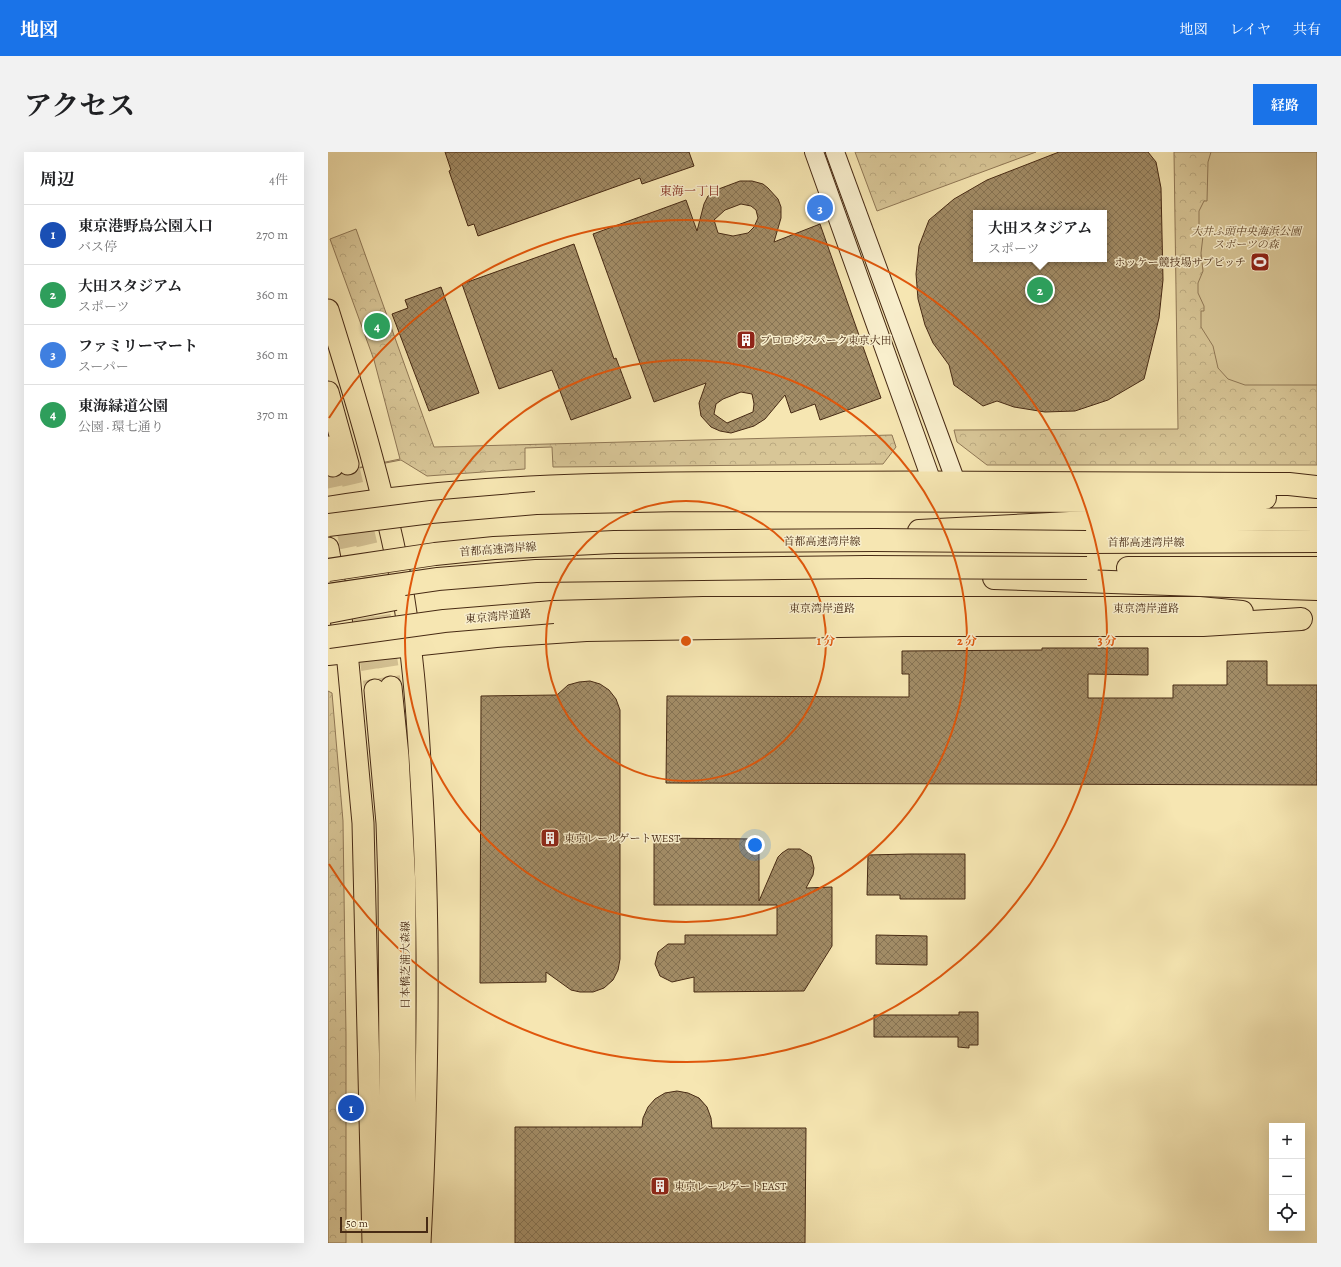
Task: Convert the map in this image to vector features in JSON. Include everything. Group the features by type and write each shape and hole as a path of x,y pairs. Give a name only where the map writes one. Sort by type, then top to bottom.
{"highway":[{"path":"328,508 383,499 591,484 956,482 1289,484 1317,487"},
{"path":"328,525 431,512 536,503 683,500 1194,501 1317,494"},
{"path":"1087,532 1317,519"},
{"name":"首都高速湾岸線","path":"328,570 435,554 494,548 614,542 875,540 1087,532 1317,541"},
{"path":"328,555 388,546 442,542 488,540 614,542"},
{"path":"328,595 478,575 536,571 866,567 1086,575 1317,589"},
{"path":"1086,575 1317,568"},
{"path":"328,612 396,599 614,569"},
{"name":"東京湾岸道路","path":"328,637 377,629 500,616 554,612 703,608 1200,608 1309,620"},
{"path":"338,653 410,645 586,630 903,625 1203,625 1309,620"}],"main road":[{"path":"328,310 358,407 383,499 399,573 410,645 424,830 427,1078 432,1167 432,1243"},
{"path":"328,392 336,459"},
{"path":"328,548 338,653 363,823 373,1243"},
{"name":"日本橋芝浦大森線","path":"388,1243 390,1083 389,885 383,688 399,780 405,886 404,1243"},
{"path":"420,1243 427,1078"},
{"path":"363,1243 364,1161 369,1087"}],"street":[{"path":"814,152 932,482"},
{"path":"835,152 956,482"}],"green space":[{"path":"855,152 1036,152 877,211"},
{"name":"大井ふ頭中央海浜公園 スポーツの森","path":"1174,152 1317,152 1317,465 987,465 957,442 954,430 1178,429"},
{"name":"ホッケー競技場サブピッチ","path":"1211,152 1317,152 1317,385 1245,385 1228,379 1218,368 1213,346 1201,327 1201,311 1204,311 1204,306 1198,293 1198,283 1203,271 1201,253 1203,236 1199,224 1199,211 1204,201 1207,201 1208,162"},
{"path":"356,229 434,447 892,435 896,447 883,464 553,467 552,447 525,448 525,469 427,476 401,460 328,474 400,459 374,360 330,239"},
{"path":"328,691 332,693 343,821 346,1035 346,1243 328,1243"}],"building":[{"path":"445,152 689,152 694,166 642,184 640,178 478,236 474,224 468,226 449,171 451,170"},
{"path":"1059,152 1148,152 1156,162 1161,188 1163,280 1159,318 1144,379 1108,400 1075,411 1045,412 1014,407 997,401 983,406 954,385 949,365 933,343 925,325 918,299 916,274 919,246 929,220 954,199 987,180"},
{"name":"プロロジスパーク東京大田","path":"740,181 752,181 763,184 768,188 778,199 781,207 781,218 774,242 820,224 881,398 820,420 815,404 791,413 785,395 765,419 754,426 731,433 720,431 711,427 701,416 699,403 706,383 654,402 593,234 686,200 697,231 704,204 708,196 716,190","holes":["741,204 751,206 756,210 758,218 754,227 748,233 733,236 718,233 714,220 725,210","741,392 752,394 754,404 753,412 727,423 714,414 716,404 723,399"]},
{"path":"574,244 614,359 616,358 631,398 571,420 552,370 499,389 462,284"},
{"path":"441,287 479,393 429,411 392,314 408,308 405,300"},
{"path":"1042,648 1148,648 1148,675 1088,674 1088,698 1173,698 1173,685 1227,685 1227,661 1267,661 1267,685 1317,685 1317,785 666,783 667,696 909,697 909,674 902,674 902,651 1042,650"},
{"name":"東京レールゲートWEST","path":"590,681 600,684 609,690 616,699 620,710 620,959 618,970 613,980 604,988 593,992 571,990 546,972 546,982 480,983 481,696 557,695 568,685"},
{"path":"654,838 759,839 759,901 778,857 782,853 788,849 800,849 811,856 814,868 813,875 806,888 832,887 832,946 804,991 694,992 694,977 672,982 660,976 655,964 658,952 668,944 685,944 685,935 777,935 777,905 654,905"},
{"path":"965,854 965,899 900,899 900,895 867,895 868,855"},
{"path":"876,935 927,936 927,965 876,964"},
{"path":"959,1012 978,1012 978,1045 969,1045 969,1048 958,1047 958,1037 874,1037 874,1015 959,1015"},
{"name":"東京レールゲートEAST","path":"677,1091 688,1093 699,1098 707,1107 711,1118 712,1128 806,1128 805,1243 515,1243 515,1127 642,1127 643,1118 648,1107 655,1099 665,1093"}],"tunnel":[{"path":"348,464 374,575 391,687"},
{"path":"333,466 357,577 375,690"}],"place":[{"name":"ファミリーマート","path":"820,208"},
{"name":"ホッケー競技場サブピッチ","path":"1260,262"},
{"name":"大田スタジアム","path":"1040,290"},
{"name":"東海緑道公園","path":"377,326"},
{"name":"プロロジスパーク東京大田","path":"746,340"},
{"name":"東京レールゲートWEST","path":"550,838"},
{"name":"東京港野鳥公園入口","path":"351,1108"},
{"name":"東京レールゲートEAST","path":"660,1186"}],"district":[{"name":"東海一丁目","path":"690,191"}]}
